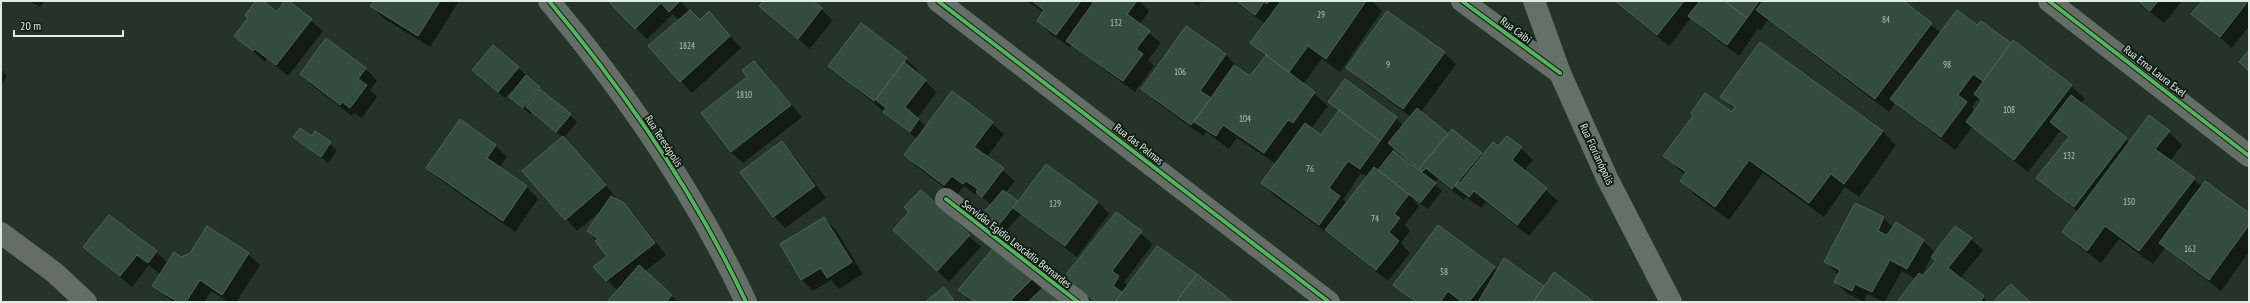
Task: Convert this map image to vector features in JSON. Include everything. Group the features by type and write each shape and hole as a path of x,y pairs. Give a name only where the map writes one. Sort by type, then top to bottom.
{"main road":[{"name":"Rua Florianópolis","path":"1534,1 1560,73 1607,178 1671,302"}],"street":[{"name":"Rua Teresópolis","path":"549,1 584,43 655,140 708,229 746,302"},
{"name":"Rua das Palmas","path":"938,1 1329,302"},
{"name":"Rua Caibi","path":"1462,1 1560,73"},
{"name":"Rua Erna Laura Exel","path":"2050,1 2249,156"},
{"name":"Servidão Egídio Leocádio Bernardes","path":"946,199 1078,302"},
{"path":"1,233 55,273 86,302"}],"building":[{"path":"256,1 263,1 277,12 285,1 289,1 312,19 276,65 255,49 253,51 234,36 248,18 245,15"},
{"path":"374,1 440,1 418,36 370,6"},
{"path":"608,1 680,1 669,12 661,3 635,29"},
{"path":"764,1 814,1 822,8 798,39 759,6"},
{"path":"1032,1 1081,1 1056,35 1037,21 1044,10"},
{"path":"1091,1 1137,1 1127,14 1150,31 1136,49 1143,54 1123,81 1066,41 1093,3"},
{"path":"1236,1 1269,1 1267,4 1264,2 1255,15"},
{"path":"1281,1 1366,1 1326,59 1308,46 1289,72 1250,43"},
{"path":"1615,1 1684,1 1657,35"},
{"path":"1700,1 1725,1 1747,18 1727,45 1688,16"},
{"path":"1725,1 1759,1 1747,18"},
{"path":"1763,1 1903,1 1932,23 1875,99 1756,10"},
{"path":"2138,1 2158,1 2150,11"},
{"path":"2202,1 2248,1 2220,37 2191,14"},
{"path":"690,10 700,20 709,11 730,36 680,82 648,46"},
{"path":"1957,10 1977,25 1981,21 2011,43 1983,81 1973,74 1958,95 1967,102 1941,137 1890,99"},
{"path":"1387,11 1445,52 1403,109 1346,68"},
{"path":"861,23 907,58 874,101 828,66"},
{"path":"1186,26 1226,54 1200,91 1211,98 1191,125 1141,89"},
{"path":"326,38 366,68 358,79 367,85 350,108 342,102 340,105 300,74"},
{"path":"2013,40 2072,85 2014,160 1966,122 1982,100 1974,94"},
{"path":"1760,42 1883,131 1844,184 1831,174 1809,203 1749,160 1715,207 1680,181 1686,172 1663,156 1693,116 1691,113 1705,93 1732,112 1735,107 1720,97"},
{"path":"493,45 519,67 498,92 472,70"},
{"path":"2249,50 2249,71 2239,62"},
{"path":"1266,55 1315,92 1293,123 1288,120 1264,153 1223,125 1216,136 1194,122 1234,65 1250,76"},
{"path":"754,61 791,105 731,152 701,113 747,77 742,70"},
{"path":"904,62 926,80 905,107 919,119 910,132 883,112 886,108 876,100"},
{"path":"526,75 540,87 523,108 509,97"},
{"path":"1345,79 1397,117 1380,141 1328,102"},
{"path":"540,89 571,114 556,132 526,107"},
{"path":"952,91 993,122 974,147 1004,168 982,197 976,192 978,189 966,181 963,184 952,176 944,185 904,155"},
{"path":"2071,95 2127,138 2074,207 2036,178 2069,137 2050,122"},
{"path":"1417,108 1448,134 1419,169 1388,143"},
{"path":"1339,110 1380,141 1360,169 1348,161 1329,188 1340,196 1319,225 1261,183 1305,123 1321,135"},
{"path":"2149,115 2170,131 2155,149 2195,178 2139,251 2105,226 2087,251 2062,232"},
{"path":"460,119 496,145 487,158 527,186 503,221 426,168"},
{"path":"300,128 312,136 315,131 331,142 321,157 293,137"},
{"path":"1452,129 1482,153 1452,189 1426,168 1422,172 1419,169"},
{"path":"563,136 606,185 565,220 522,171"},
{"path":"1507,136 1522,147 1512,160 1547,188 1517,225 1474,191 1469,197 1455,186 1458,181 1460,183 1493,142 1498,146"},
{"path":"782,141 815,186 773,217 740,172"},
{"path":"1393,151 1436,183 1420,203 1378,170"},
{"path":"1046,164 1098,202 1065,246 1013,208"},
{"path":"1374,167 1409,194 1394,214 1400,218 1389,232 1399,241 1376,270 1325,230"},
{"path":"2205,181 2249,213 2249,225 2209,280 2159,243"},
{"path":"921,190 970,235 937,271 893,230 909,212 904,207"},
{"path":"1003,190 1018,201 998,226 982,214"},
{"path":"611,196 624,203 655,243 606,281 593,267 607,256 595,241 598,239 587,231"},
{"path":"1855,203 1884,217 1878,231 1887,235 1896,222 1924,240 1907,269 1890,260 1872,292 1855,284 1852,291 1834,282 1840,270 1824,262"},
{"path":"1116,212 1142,231 1112,271 1119,276 1113,286 1122,292 1115,302 1096,302 1064,277"},
{"path":"109,215 157,251 148,263 137,255 120,276 83,247"},
{"path":"824,217 852,262 827,278 821,268 801,280 780,244"},
{"path":"1438,225 1495,267 1469,302 1462,302 1448,291 1440,302 1416,302 1393,285"},
{"path":"207,226 249,253 222,295 200,280 186,302 178,302 152,286 174,252 181,257 190,253"},
{"path":"1955,226 1972,238 1948,268 1984,296 1980,302 1897,302 1919,273 1923,276 1936,260 1931,257"},
{"path":"995,246 1033,278 1011,300 1014,302 975,302 958,290"},
{"path":"1157,246 1197,274 1176,302 1115,302"},
{"path":"1504,258 1544,286 1533,302 1478,302"},
{"path":"639,265 672,295 666,302 607,302"},
{"path":"1554,272 1594,302 1533,302"},
{"path":"1197,274 1233,302 1176,302"},
{"path":"2011,284 2030,302 1993,302"},
{"path":"1046,285 1062,302 1028,302"},
{"path":"944,287 955,302 925,302"}],"cycle path":[{"path":"549,1 632,108 682,183 705,222 746,302"},
{"path":"938,1 1329,302"},
{"path":"1462,1 1560,73"},
{"path":"2049,1 2249,156"},
{"path":"946,199 1078,302"}]}
